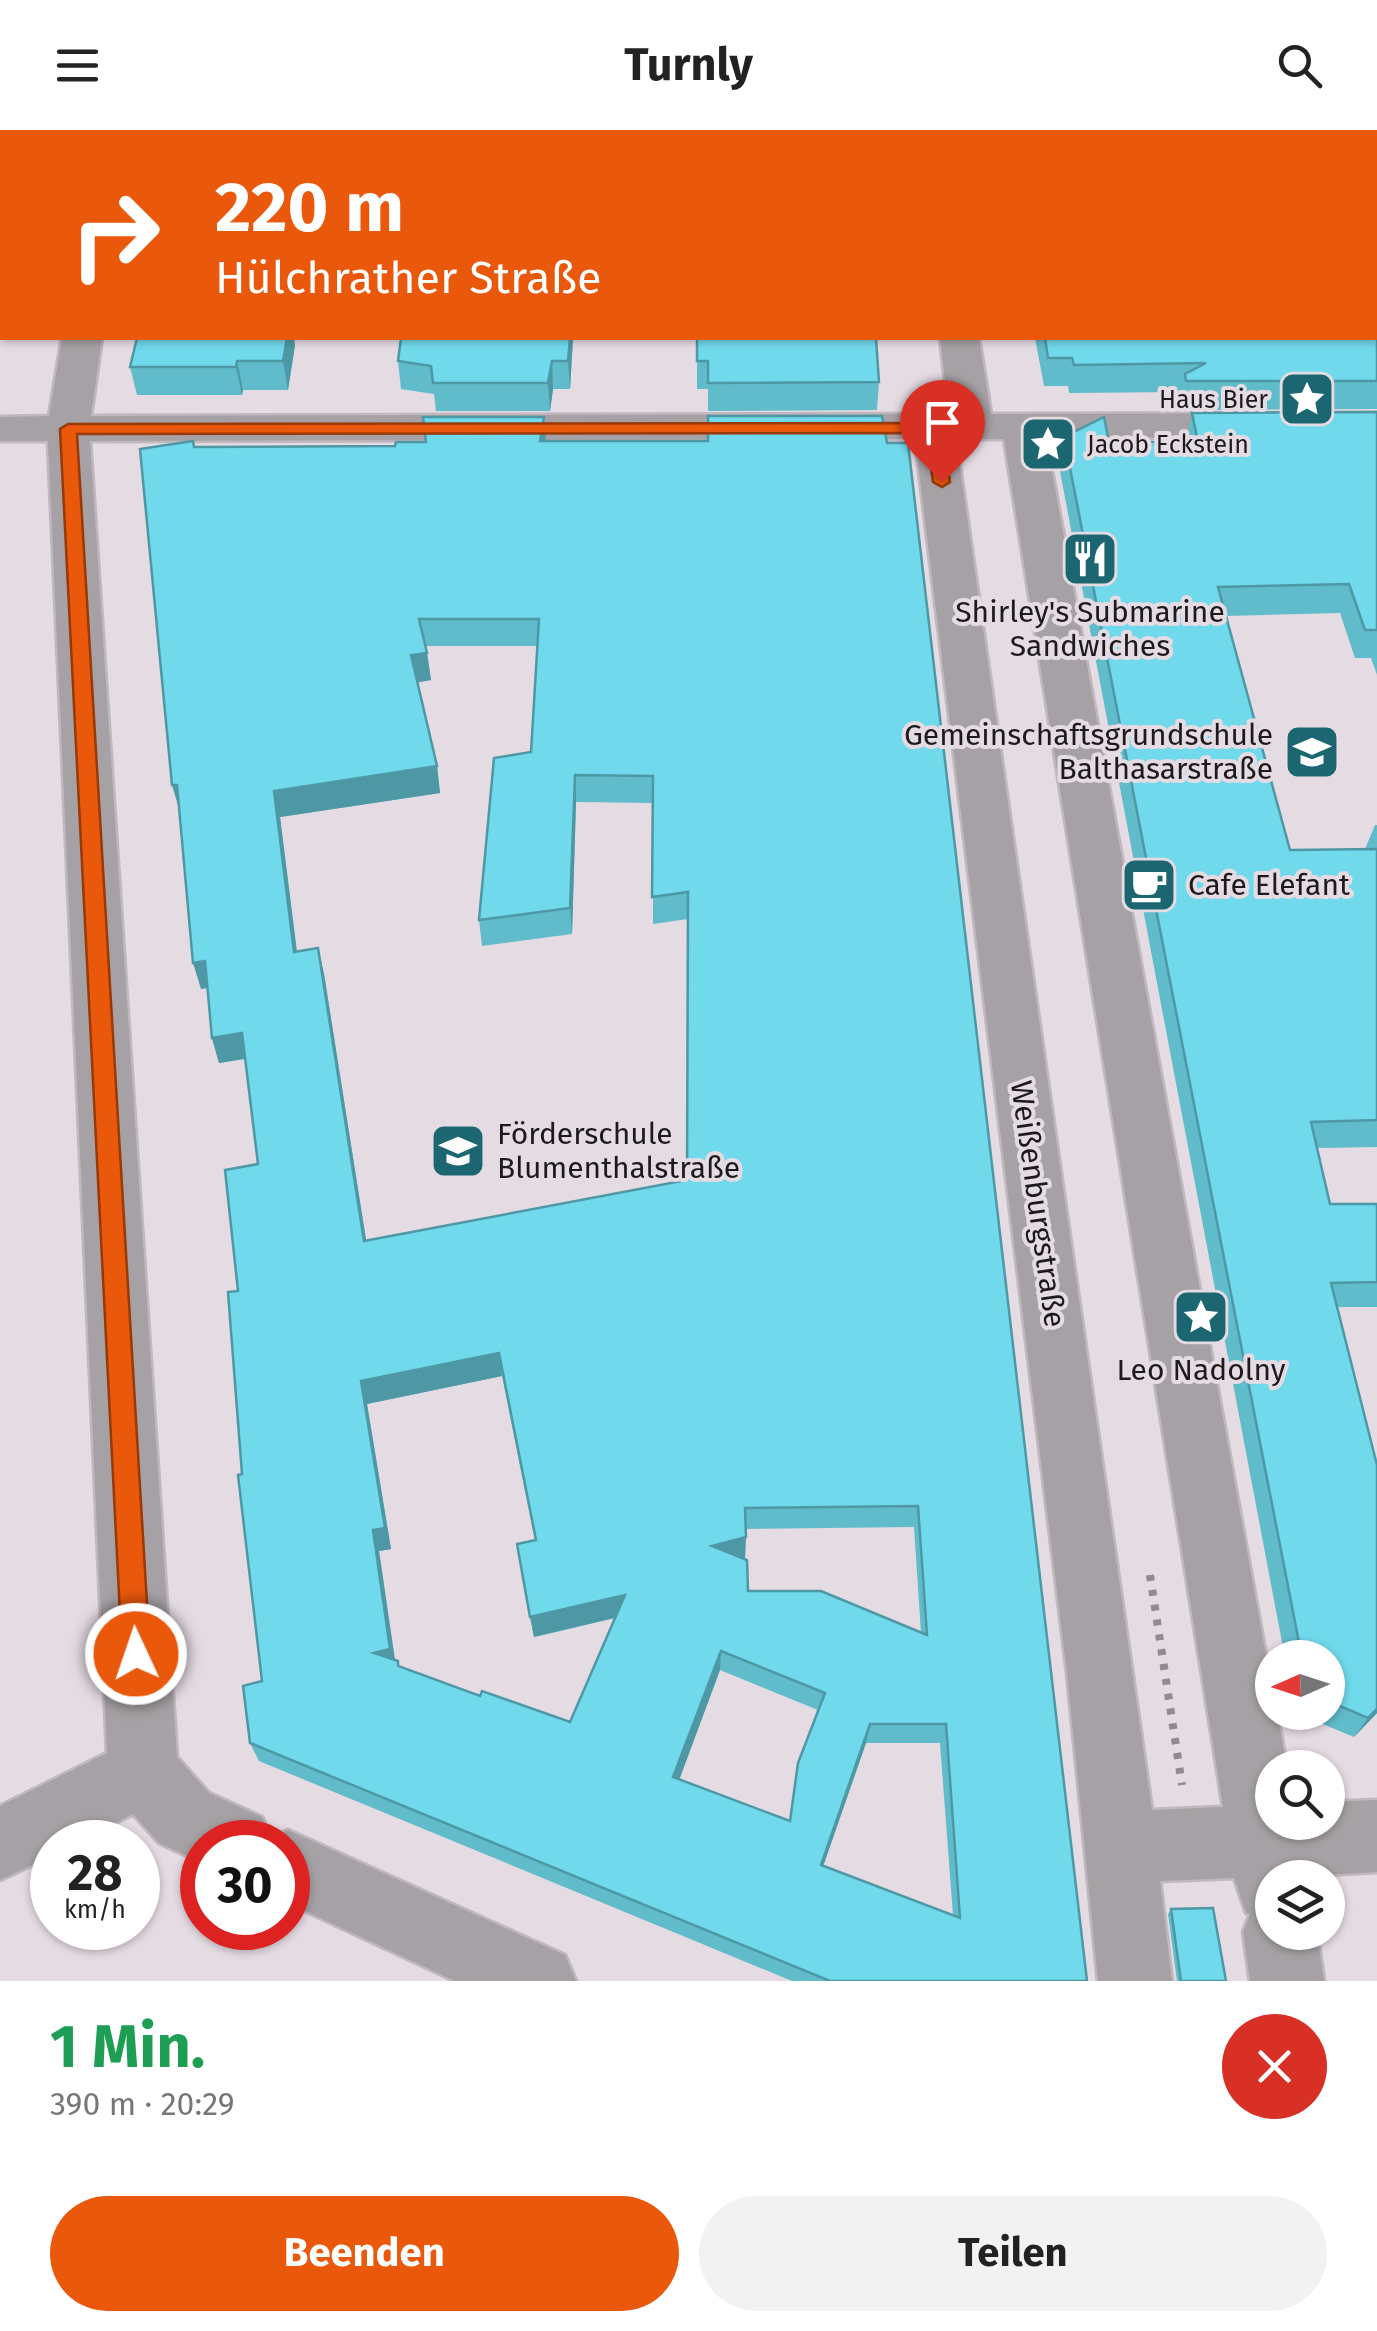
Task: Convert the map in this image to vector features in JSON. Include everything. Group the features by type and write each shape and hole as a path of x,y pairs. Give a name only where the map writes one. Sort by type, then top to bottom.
{"street":[{"path":"82,340 68,429 143,1772 188,1820"},
{"name":"Weißenburgstraße","path":"959,340 953,428 1135,1981"},
{"path":"0,429 1377,424"},
{"path":"1022,427 1268,1860"},
{"path":"0,1844 143,1772"},
{"path":"1284,1860 1377,1836"},
{"path":"1120,1847 1255,1862"},
{"path":"310,1876 539,1981"},
{"path":"1283,1950 1287,1981"}],"building":[{"path":"137,340 287,340 283,361 237,361 236,367 130,367"},
{"path":"401,340 570,340 568,361 552,361 548,383 433,383 431,366 398,361"},
{"path":"697,340 876,340 879,382 708,383 708,361 697,361"},
{"path":"1045,340 1377,340 1377,381 1186,381 1185,374 1206,363 1074,365 1072,358 1048,358"},
{"path":"1377,412 1377,630 1365,630 1349,584 1218,587 1290,850 1377,849 1377,1120 1311,1122 1330,1204 1377,1204 1377,1282 1331,1283 1377,1465 1377,1709 1368,1718 1345,1708 1345,1640 1298,1640 1064,437 1104,417 1109,442 1198,442 1192,413"},
{"path":"708,416 882,416 887,443 908,443 1087,1981 830,1981 250,1743 243,1686 262,1681 238,1475 242,1474 228,1292 238,1291 225,1170 258,1164 242,1033 212,1038 205,961 193,963 140,449 193,441 194,447 395,446 396,442 426,442 423,417 544,417 540,441 708,441","holes":["419,619 539,619 531,752 494,758 479,920 570,908 575,775 653,776 652,897 688,892 687,1180 364,1241 318,948 294,952 274,791 437,766 411,655 427,653","499,1353 536,1540 517,1544 530,1617 625,1595 570,1722 482,1691 480,1696 398,1666 398,1661 374,1653 390,1649 373,1530 385,1528 361,1381","918,1506 927,1635 821,1591 748,1591 747,1560 712,1546 746,1537 745,1508","721,1651 825,1693 798,1763 790,1821 673,1777","870,1724 946,1724 960,1918 821,1865"]},
{"path":"1213,1908 1226,1981 1181,1981 1171,1909"}],"place":[{"name":"Haus Bier","path":"1307,399"},
{"name":"Jacob Eckstein","path":"1048,444"},
{"name":"Shirley's Submarine Sandwiches","path":"1090,559"},
{"name":"Gemeinschaftsgrundschule Balthasarstraße","path":"1312,752"},
{"name":"Cafe Elefant","path":"1149,885"},
{"name":"Förderschule Blumenthalstraße","path":"458,1151"},
{"name":"Leo Nadolny","path":"1201,1317"}],"route":[{"path":"136,1654 68,429 934,428 942,482"}]}
